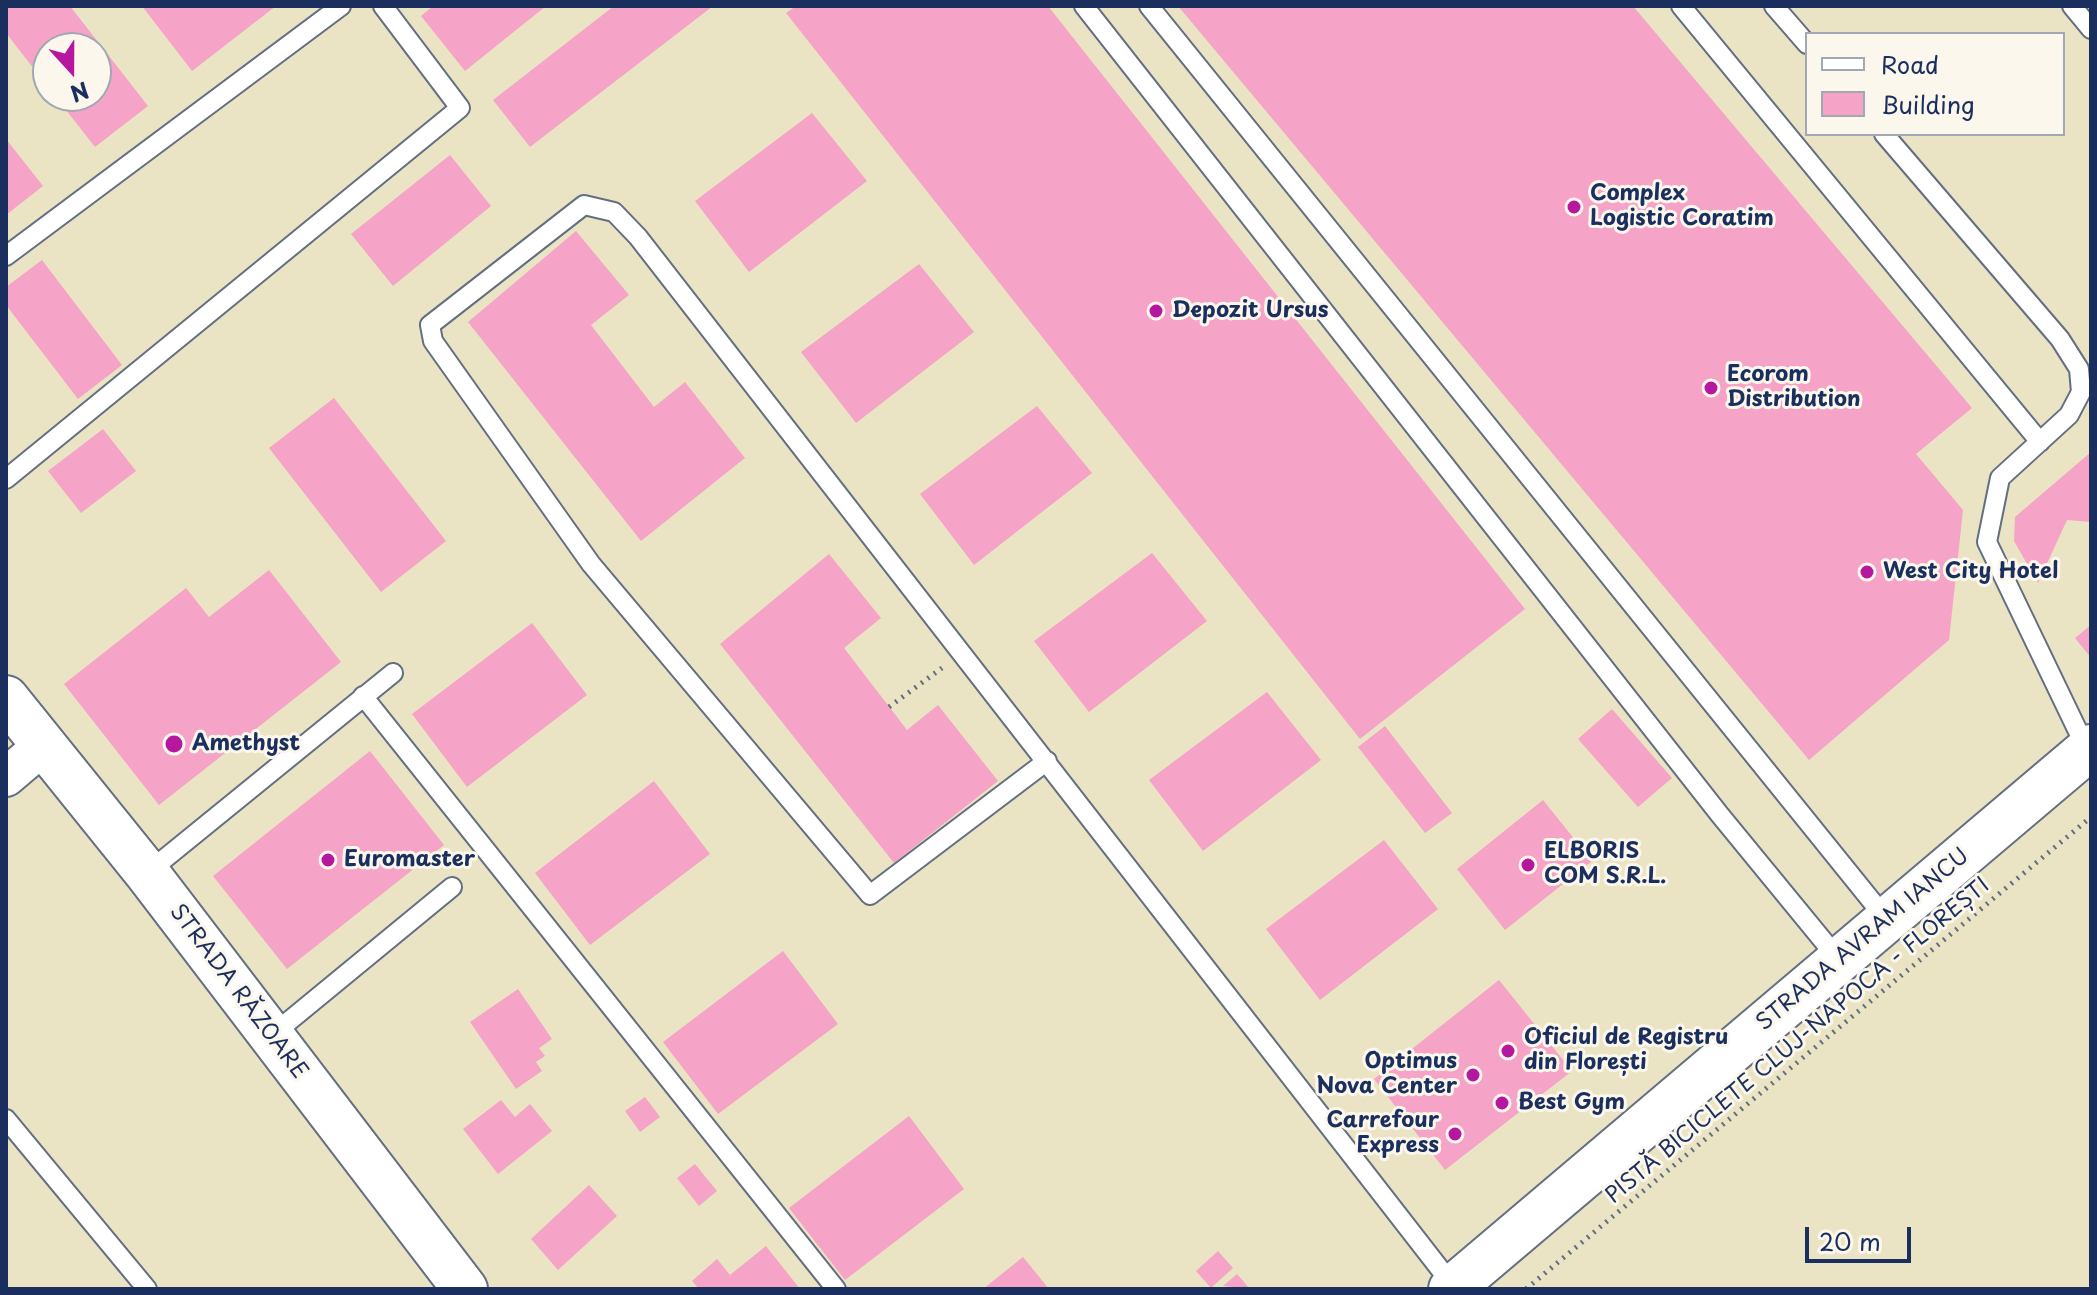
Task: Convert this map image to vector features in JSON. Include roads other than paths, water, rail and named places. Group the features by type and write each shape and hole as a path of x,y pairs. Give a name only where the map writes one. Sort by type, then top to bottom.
{"main road":[{"name":"STRADA RĂZOARE","path":"6,698 147,873 465,1289"},
{"name":"STRADA AVRAM IANCU","path":"1453,1288 2089,749"}],"street":[{"path":"6,777 45,744"}],"lane":[{"path":"6,256 341,6"},
{"path":"6,479 460,108 383,6"},
{"path":"1084,6 1720,815 1839,960"},
{"path":"1149,6 1887,920"},
{"path":"1681,6 2040,442"},
{"path":"1774,6 1805,42"},
{"path":"2072,6 2091,29"},
{"path":"1886,136 2060,339 2079,369 2081,392 2069,415 2000,478 1987,542 2089,749"},
{"path":"1047,761 870,895 591,564 433,341 430,325 584,205 614,212 638,237 1047,761 1453,1288"},
{"path":"147,873 393,673"},
{"path":"363,696 836,1289"},
{"path":"272,1036 452,887"},
{"path":"6,1119 147,1289"}],"place":[{"name":"Complex Logistic Coratim","path":"1574,207"},
{"name":"Depozit Ursus","path":"1156,311"},
{"name":"Ecorom Distribution","path":"1711,388"},
{"name":"West City Hotel","path":"1867,572"},
{"name":"Amethyst","path":"174,744"},
{"name":"Euromaster","path":"328,860"},
{"name":"ELBORIS COM S.R.L.","path":"1528,865"},
{"name":"Oficiul de Registru din Florești","path":"1508,1051"},
{"name":"Optimus Nova Center","path":"1473,1075"},
{"name":"Best Gym","path":"1502,1103"},
{"name":"Carrefour Express","path":"1455,1134"}]}
